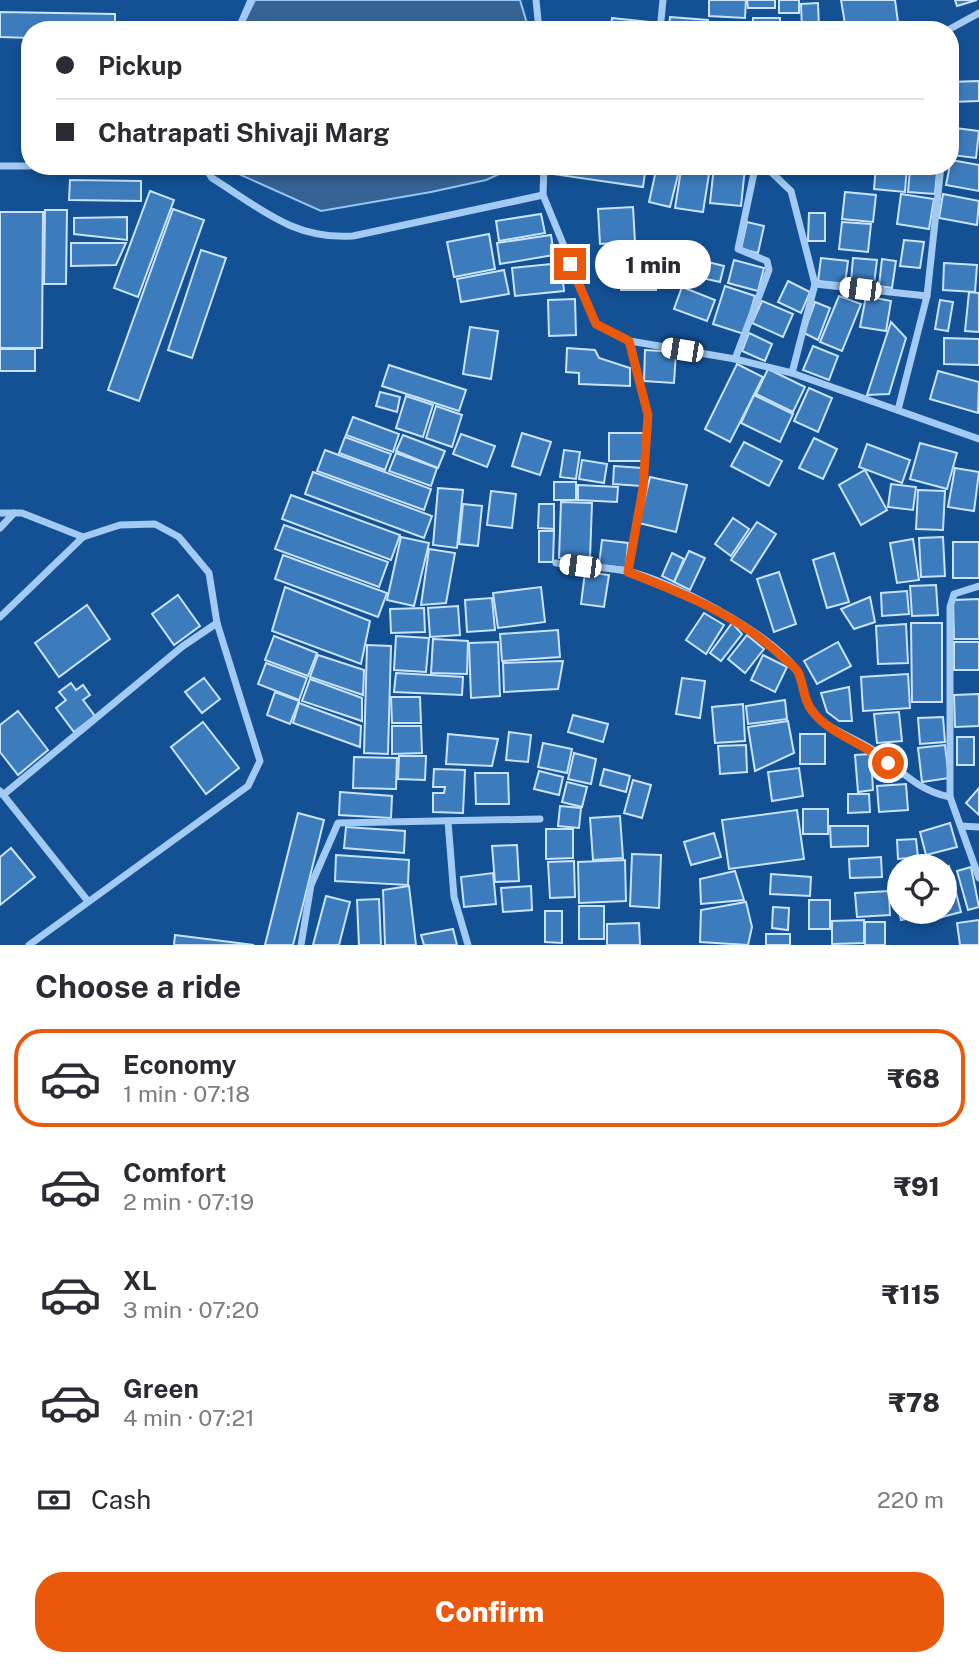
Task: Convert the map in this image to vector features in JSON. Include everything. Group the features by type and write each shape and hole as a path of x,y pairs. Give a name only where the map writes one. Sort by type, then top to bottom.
{"street":[{"path":"241,21 251,0"},
{"path":"536,0 538,21"},
{"path":"661,21 663,0"},
{"path":"959,24 979,13"},
{"path":"0,166 21,166"},
{"path":"210,175 293,230 333,237 353,236 543,195"},
{"path":"544,175 543,195 596,324 629,341 735,359 792,373 979,439"},
{"path":"735,359 769,270 767,261 738,249 750,175"},
{"path":"774,175 791,191 815,284 792,373"},
{"path":"898,410 927,296 940,175"},
{"path":"815,284 927,296"},
{"path":"628,572 643,488 648,415 629,341"},
{"path":"0,513 14,513 83,537"},
{"path":"0,527 14,513"},
{"path":"0,617 83,537 120,524 155,524 179,537 209,573 217,622 260,761 247,786 87,900 29,945"},
{"path":"556,564 628,572 696,598 760,637 797,671 802,691 813,712 827,725 874,751 920,787 950,797"},
{"path":"979,586 954,594 950,607 950,797 979,878"},
{"path":"87,900 2,793 183,646 217,622"},
{"path":"301,945 312,886 338,823 540,819"},
{"path":"448,821 454,897 468,945"},
{"path":"961,826 979,827"}],"water":[{"path":"255,0 520,0 526,21 244,21"},
{"path":"241,175 497,175 431,192 321,211"}],"building":[{"path":"709,0 746,0 745,18 709,16"},
{"path":"747,0 775,0 775,8 748,8"},
{"path":"779,0 799,0 799,13 779,13"},
{"path":"841,0 895,0 898,21 844,21"},
{"path":"955,0 977,0 957,6"},
{"path":"818,3 819,21 802,21 801,4"},
{"path":"0,12 115,14 115,21 21,21 21,38 0,37"},
{"path":"670,17 708,20 708,21 670,21"},
{"path":"612,18 640,21 612,21"},
{"path":"753,18 780,18 780,21 753,21"},
{"path":"979,81 979,101 959,102 959,82"},
{"path":"959,128 979,131 976,158 959,156"},
{"path":"959,161 979,165 979,191 946,185 948,175 959,175"},
{"path":"560,175 645,175 643,187"},
{"path":"655,175 678,175 670,207 649,202"},
{"path":"680,175 709,175 703,212 675,208"},
{"path":"713,175 744,175 741,206 710,203"},
{"path":"875,175 906,175 905,192 874,189"},
{"path":"909,175 937,175 935,194 908,192"},
{"path":"70,180 141,181 141,201 69,200"},
{"path":"150,191 174,200 138,297 114,288"},
{"path":"845,192 876,195 873,222 842,219"},
{"path":"901,194 934,199 929,229 897,224"},
{"path":"943,194 979,201 977,225 939,218"},
{"path":"633,207 635,242 600,244 598,209"},
{"path":"173,209 204,220 139,401 108,390"},
{"path":"45,210 67,210 66,284 44,284"},
{"path":"0,212 43,212 42,348 0,348"},
{"path":"809,213 825,213 825,241 808,241"},
{"path":"541,214 545,233 499,241 496,221"},
{"path":"127,217 127,240 74,234 74,218"},
{"path":"747,222 764,226 758,253 741,249"},
{"path":"842,222 871,224 868,252 839,249"},
{"path":"489,234 495,269 454,277 447,242"},
{"path":"551,235 554,255 500,264 497,243"},
{"path":"904,240 924,242 920,268 900,266"},
{"path":"71,243 126,243 116,265 71,266"},
{"path":"201,250 226,258 192,358 168,350"},
{"path":"688,257 724,266 720,282 684,274"},
{"path":"821,258 848,261 845,284 818,281"},
{"path":"853,258 877,260 874,284 851,281"},
{"path":"882,259 896,261 892,288 879,286"},
{"path":"734,260 764,268 758,291 728,283"},
{"path":"561,263 564,291 515,296 512,268"},
{"path":"944,263 977,265 975,292 943,290"},
{"path":"621,264 656,264 656,290 621,290"},
{"path":"504,270 509,294 461,302 457,279"},
{"path":"788,281 810,292 801,313 778,302"},
{"path":"725,286 755,296 744,334 713,324"},
{"path":"682,287 715,300 707,321 674,309"},
{"path":"969,292 979,293 979,332 965,331"},
{"path":"839,296 861,304 842,351 820,342"},
{"path":"866,296 891,301 886,331 860,327"},
{"path":"575,299 576,335 549,336 548,300"},
{"path":"940,300 953,302 948,331 935,329"},
{"path":"762,301 793,314 783,337 752,323"},
{"path":"815,302 830,308 818,340 804,333"},
{"path":"891,322 906,338 889,394 867,395"},
{"path":"470,327 498,331 491,379 463,374"},
{"path":"749,333 772,344 765,361 742,351"},
{"path":"944,338 979,339 979,365 944,364"},
{"path":"813,346 838,356 829,380 803,370"},
{"path":"567,348 595,350 599,358 630,368 630,386 579,384 579,373 566,372"},
{"path":"0,349 35,349 35,371 0,371"},
{"path":"645,350 676,352 674,383 644,381"},
{"path":"737,364 763,377 730,442 705,429"},
{"path":"389,365 466,390 459,411 382,386"},
{"path":"768,369 805,387 793,412 756,394"},
{"path":"938,371 979,382 978,413 930,399"},
{"path":"809,388 832,398 818,432 794,421"},
{"path":"380,392 400,397 397,412 376,406"},
{"path":"754,395 793,414 780,442 741,423"},
{"path":"406,396 433,405 423,437 396,428"},
{"path":"436,406 462,415 452,447 426,438"},
{"path":"353,417 399,434 393,452 346,435"},
{"path":"522,433 551,442 540,475 512,466"},
{"path":"609,433 643,433 643,461 609,461"},
{"path":"461,434 495,446 487,467 453,454"},
{"path":"403,435 445,451 438,468 396,451"},
{"path":"345,437 391,454 385,470 339,453"},
{"path":"814,438 837,449 823,479 799,468"},
{"path":"744,442 782,461 769,486 731,466"},
{"path":"920,443 957,453 947,489 910,479"},
{"path":"867,444 910,460 902,483 859,467"},
{"path":"325,450 431,489 424,510 317,471"},
{"path":"564,450 580,452 576,479 560,477"},
{"path":"396,453 437,468 431,486 389,471"},
{"path":"582,460 607,464 604,483 579,479"},
{"path":"614,466 642,468 641,486 613,484"},
{"path":"955,468 979,472 974,511 948,507"},
{"path":"865,470 887,510 861,525 839,485"},
{"path":"313,472 432,516 424,538 305,494"},
{"path":"650,477 687,485 676,532 639,523"},
{"path":"554,482 576,482 576,500 554,500"},
{"path":"891,484 916,487 913,510 888,507"},
{"path":"578,485 618,487 617,502 578,500"},
{"path":"438,488 463,490 457,548 433,545"},
{"path":"918,490 945,491 943,530 916,529"},
{"path":"491,491 516,494 512,528 487,525"},
{"path":"291,495 400,535 391,560 282,519"},
{"path":"561,502 592,503 590,558 559,558"},
{"path":"463,504 482,506 478,546 459,544"},
{"path":"539,504 554,504 554,529 538,528"},
{"path":"733,518 749,529 731,556 715,544"},
{"path":"757,522 776,534 751,573 731,560"},
{"path":"284,525 388,562 379,587 275,549"},
{"path":"539,531 554,531 553,562 539,562"},
{"path":"401,537 429,543 414,606 387,600"},
{"path":"943,537 945,576 921,577 919,538"},
{"path":"913,539 919,580 897,583 890,543"},
{"path":"602,540 628,543 626,568 599,565"},
{"path":"953,542 979,542 979,578 953,578"},
{"path":"429,549 455,553 446,603 421,605"},
{"path":"689,551 705,558 690,590 674,582"},
{"path":"672,553 684,559 674,582 662,576"},
{"path":"834,553 849,602 827,608 813,560"},
{"path":"283,555 387,593 378,617 275,579"},
{"path":"585,572 609,575 604,607 581,604"},
{"path":"779,572 796,624 774,632 757,579"},
{"path":"936,585 938,615 912,616 910,586"},
{"path":"285,587 370,621 361,664 272,631"},
{"path":"541,587 545,622 498,628 493,593"},
{"path":"907,591 909,614 882,616 881,593"},
{"path":"178,595 200,626 174,645 152,614"},
{"path":"870,597 875,622 854,629 841,609"},
{"path":"492,598 495,630 467,632 465,600"},
{"path":"979,599 979,639 954,639 953,600"},
{"path":"87,605 110,639 59,677 35,643"},
{"path":"458,606 460,635 430,637 428,608"},
{"path":"424,608 425,632 391,633 390,609"},
{"path":"704,613 724,625 706,654 686,640"},
{"path":"732,623 742,634 721,661 710,653"},
{"path":"911,623 942,623 942,702 912,702"},
{"path":"906,624 908,663 878,664 876,626"},
{"path":"558,630 560,657 502,661 500,634"},
{"path":"747,635 764,649 745,673 728,659"},
{"path":"274,636 317,653 308,676 265,660"},
{"path":"396,636 429,638 426,672 394,670"},
{"path":"433,639 468,641 467,674 431,673"},
{"path":"498,642 500,696 471,698 469,643"},
{"path":"838,642 851,666 817,684 804,661"},
{"path":"954,642 979,642 979,670 954,670"},
{"path":"367,645 391,646 388,754 364,753"},
{"path":"318,655 364,670 363,695 310,677"},
{"path":"763,655 787,667 775,692 751,680"},
{"path":"563,661 558,689 504,692 503,663"},
{"path":"266,663 307,678 299,700 258,684"},
{"path":"396,673 463,677 462,695 394,692"},
{"path":"908,674 910,708 863,711 861,677"},
{"path":"204,678 220,699 202,713 185,692"},
{"path":"682,678 705,681 700,718 676,714"},
{"path":"310,679 362,698 362,721 302,701"},
{"path":"71,683 76,690 83,685 90,695 83,700 95,716 74,732 56,708 66,700 59,692"},
{"path":"849,687 852,721 839,721 827,712 821,693"},
{"path":"275,692 299,701 290,724 267,715"},
{"path":"979,694 979,726 955,727 954,695"},
{"path":"391,697 420,697 421,723 392,723"},
{"path":"785,700 787,719 748,724 746,706"},
{"path":"299,703 361,726 360,747 293,723"},
{"path":"743,704 745,741 715,743 712,707"},
{"path":"18,711 48,750 18,775 0,752 0,725"},
{"path":"899,712 902,741 877,743 874,714"},
{"path":"573,715 608,724 603,742 568,732"},
{"path":"943,717 945,742 920,744 918,718"},
{"path":"788,721 794,753 755,771 748,727"},
{"path":"203,722 239,768 206,794 171,747"},
{"path":"392,726 421,726 422,753 392,754"},
{"path":"509,732 531,735 528,762 506,760"},
{"path":"448,734 498,739 492,766 446,764"},
{"path":"800,734 825,734 825,764 800,764"},
{"path":"957,737 974,737 974,765 957,765"},
{"path":"543,743 572,749 567,773 538,767"},
{"path":"746,745 747,772 720,774 718,746"},
{"path":"945,745 949,778 922,782 918,748"},
{"path":"574,753 596,759 591,784 568,779"},
{"path":"871,754 873,790 858,792 855,755"},
{"path":"399,756 426,756 425,780 398,779"},
{"path":"354,757 397,758 396,789 353,788"},
{"path":"799,768 803,796 772,801 768,772"},
{"path":"434,769 465,770 463,813 433,812 433,793 444,793 445,787 433,787"},
{"path":"604,769 630,776 626,792 600,785"},
{"path":"539,771 563,777 559,795 534,789"},
{"path":"475,773 508,773 509,804 476,804"},
{"path":"633,780 651,785 642,818 624,813"},
{"path":"567,782 587,787 582,807 562,802"},
{"path":"906,784 908,810 879,812 877,786"},
{"path":"979,788 979,815 966,803"},
{"path":"340,792 392,796 391,818 339,815"},
{"path":"848,794 869,794 870,812 848,813"},
{"path":"560,806 581,808 579,828 558,826"},
{"path":"803,809 828,809 828,834 803,834"},
{"path":"797,810 804,859 729,869 722,820"},
{"path":"298,813 324,820 293,945 265,945"},
{"path":"620,816 623,858 593,860 590,818"},
{"path":"950,823 957,847 926,854 920,832"},
{"path":"830,826 868,826 868,846 831,847"},
{"path":"346,827 405,831 404,853 344,848"},
{"path":"546,829 573,829 573,858 546,859"},
{"path":"714,833 721,857 691,865 684,842"},
{"path":"916,839 918,854 898,854 897,840"},
{"path":"517,845 519,881 495,882 492,846"},
{"path":"11,848 35,877 0,905 0,857"},
{"path":"632,854 661,855 659,908 630,906"},
{"path":"336,855 409,860 408,885 335,881"},
{"path":"881,857 882,877 850,878 849,859"},
{"path":"625,860 626,901 579,903 578,862"},
{"path":"574,861 575,897 550,898 548,862"},
{"path":"971,867 979,907 968,910 957,871"},
{"path":"735,871 744,900 701,904 700,879"},
{"path":"493,873 496,904 464,907 461,877"},
{"path":"771,874 811,877 810,896 770,894"},
{"path":"409,886 416,945 385,945 383,890"},
{"path":"531,886 532,910 503,912 501,888"},
{"path":"887,891 887,915 857,917 855,893"},
{"path":"326,896 350,902 339,945 313,945"},
{"path":"957,897 961,912 957,913"},
{"path":"379,899 381,945 359,945 357,900"},
{"path":"809,900 830,900 830,929 809,929"},
{"path":"746,902 752,927 748,945 700,942 701,910"},
{"path":"579,906 604,906 604,939 579,939"},
{"path":"773,907 789,908 788,930 772,928"},
{"path":"545,911 562,911 562,943 545,942"},
{"path":"864,920 864,943 832,944 832,921"},
{"path":"979,920 979,945 960,945 957,923"},
{"path":"865,922 885,922 885,945 865,945"},
{"path":"639,923 640,945 607,945 607,924"},
{"path":"453,929 457,945 424,945 421,935"},
{"path":"766,934 790,934 790,945 766,945"},
{"path":"175,935 254,945 174,945"}],"route":[{"path":"570,264 596,324 629,341 648,415 643,488 628,572 696,598 760,637 797,671 802,691 813,712 827,725 874,751 888,763"}]}
